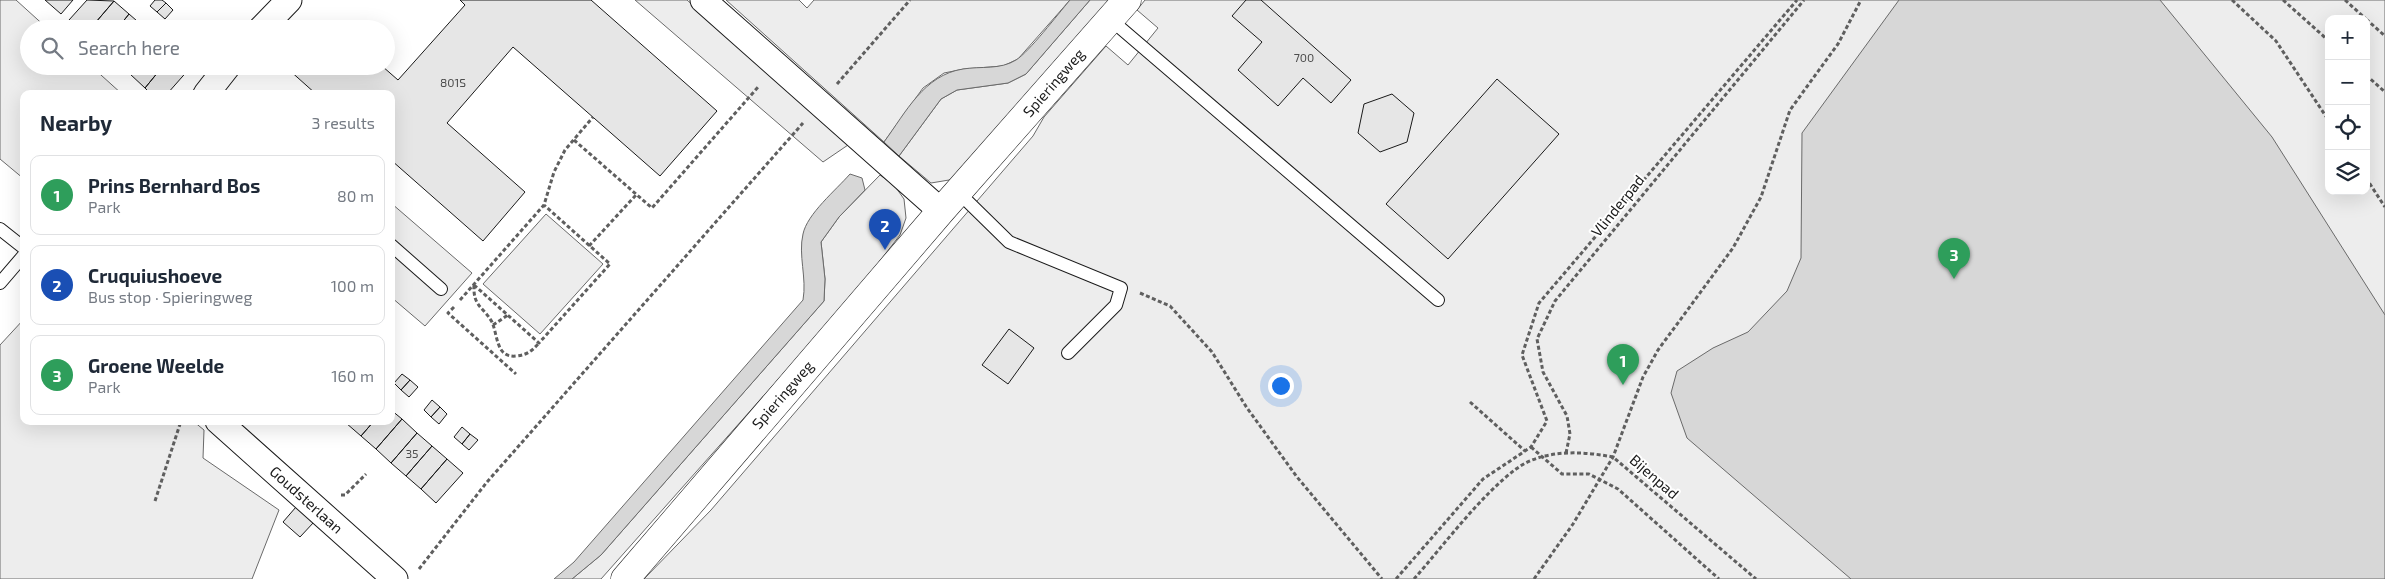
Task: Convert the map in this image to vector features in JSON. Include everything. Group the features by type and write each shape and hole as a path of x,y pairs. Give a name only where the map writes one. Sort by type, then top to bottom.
{"street":[{"path":"270,20 289,0"},
{"path":"703,0 820,104 950,201"},
{"name":"Spieringweg","path":"625,579 950,201 1119,10"},
{"path":"214,90 223,75"},
{"name":"Goudsterlaan","path":"223,425 406,575"}],"lane":[{"path":"1119,10 1438,300"},
{"path":"950,201 1009,242 1121,288 1116,305 1068,353"},
{"path":"0,229 20,245"},
{"path":"395,249 441,289"},
{"path":"0,283 20,260"}],"path":[{"path":"406,575 910,0"},
{"path":"1396,579 1483,479 1531,447 1547,421 1522,355 1539,303 1797,0"},
{"name":"Vlinderpad","path":"1566,453 1570,434 1567,416 1543,372 1537,340 1555,301 1804,0"},
{"path":"1534,579 1573,524 1613,456 1643,377 1658,350 1734,248 1761,197 1790,110 1838,44 1861,0"},
{"path":"2232,0 2276,41 2325,115"},
{"path":"2283,0 2325,37"},
{"path":"2345,0 2362,15"},
{"path":"2370,23 2385,36"},
{"path":"574,140 652,208 777,66"},
{"path":"2370,79 2385,92"},
{"path":"516,374 448,314 544,205 554,172 565,150 593,117"},
{"path":"2370,184 2385,207"},
{"path":"589,246 636,195"},
{"path":"474,285 474,297 477,306 493,325 499,346 504,354 510,356 526,354 539,343 610,264 544,205"},
{"path":"474,285 539,343"},
{"path":"1121,288 1170,306 1212,352 1247,408 1297,477 1382,579"},
{"path":"493,325 508,315"},
{"path":"500,360 504,354"},
{"path":"1470,402 1525,451"},
{"path":"155,501 180,425"},
{"path":"1531,447 1562,474 1589,474 1618,489 1719,579"},
{"name":"Bijenpad","path":"1414,579 1492,492 1517,468 1543,458 1586,451 1613,456 1756,579"}],"shaded area":[{"path":"0,0 16,0 38,20 20,20 20,75 101,75 118,90 20,90 20,176 0,159"},
{"path":"635,0 687,0 793,93 848,145 823,162"},
{"path":"726,0 799,0 807,8 814,0 1070,0 1018,59 1003,66 964,69 944,73 923,88 884,142"},
{"path":"1070,0 1090,0 1026,74 1008,83 957,90 941,99 899,156 884,142 917,96 937,79 963,69 1004,65 1016,60 1036,41"},
{"path":"1090,0 1112,0 955,179 931,183 899,156 941,99 957,90 1008,83 1026,74"},
{"path":"1145,0 2385,0 2385,579 644,579 711,510 1033,136 1044,117 1106,46 1128,65 1158,28 1137,10"},
{"path":"1899,0 2160,0 2272,137 2385,315 2385,579 1851,579 1687,438 1671,393 1677,371 1713,348 1748,332 1787,291 1801,258 1802,133"},
{"path":"850,174 862,178 865,190 839,217 821,242 825,279 824,301 601,555 572,579 554,579 574,562 803,300 803,234 816,210"},
{"path":"880,175 894,185 904,199 906,218 900,235 854,294 601,579 572,579 601,555 824,301 825,279 821,242 839,217"},
{"path":"395,206 472,273 425,326 395,300"},
{"path":"546,214 603,264 540,334 483,284"},
{"path":"20,323 20,425 198,425 204,430 203,458 279,510 252,579 0,579 0,345"}],"building":[{"path":"45,0 73,0 61,14"},
{"path":"87,0 114,1 98,20 69,20"},
{"path":"155,0 162,0 166,3 157,12 150,6"},
{"path":"460,0 591,0 717,111 660,176 513,47 447,123 525,192 483,241 395,164 395,90 312,90 295,75 392,75 398,80 465,5"},
{"path":"1246,0 1261,0 1351,80 1331,103 1303,78 1278,106 1238,70 1262,42 1232,16"},
{"path":"114,1 129,14 124,20 98,20"},
{"path":"166,3 173,10 165,19 157,12"},
{"path":"129,14 136,20 124,20"},
{"path":"131,75 156,75 145,88"},
{"path":"156,75 184,75 171,90 147,90 145,88"},
{"path":"1497,79 1559,134 1448,259 1386,204"},
{"path":"1392,94 1414,113 1407,142 1380,152 1358,133 1364,104"},
{"path":"1009,329 1034,348 1008,384 982,365"},
{"path":"402,374 410,380 401,390 395,382"},
{"path":"410,380 418,387 409,397 401,390"},
{"path":"432,400 440,407 431,417 424,410"},
{"path":"440,407 447,414 439,424 431,417"},
{"path":"395,413 402,419 376,449 361,436 371,425 395,425"},
{"path":"402,419 417,433 391,463 376,449"},
{"path":"348,425 371,425 361,436"},
{"path":"462,427 470,434 462,444 454,437"},
{"path":"417,433 432,446 406,476 391,463"},
{"path":"470,434 478,440 469,450 462,444"},
{"path":"432,446 447,459 421,489 406,476"},
{"path":"447,459 463,473 436,503 421,489"},
{"path":"296,507 314,522 300,537 283,522"}],"place":[{"name":"Cruquiushoeve","path":"885,250"},
{"name":"Groene Weelde","path":"1954,279"},
{"name":"Prins Bernhard Bos","path":"1623,385"}]}
